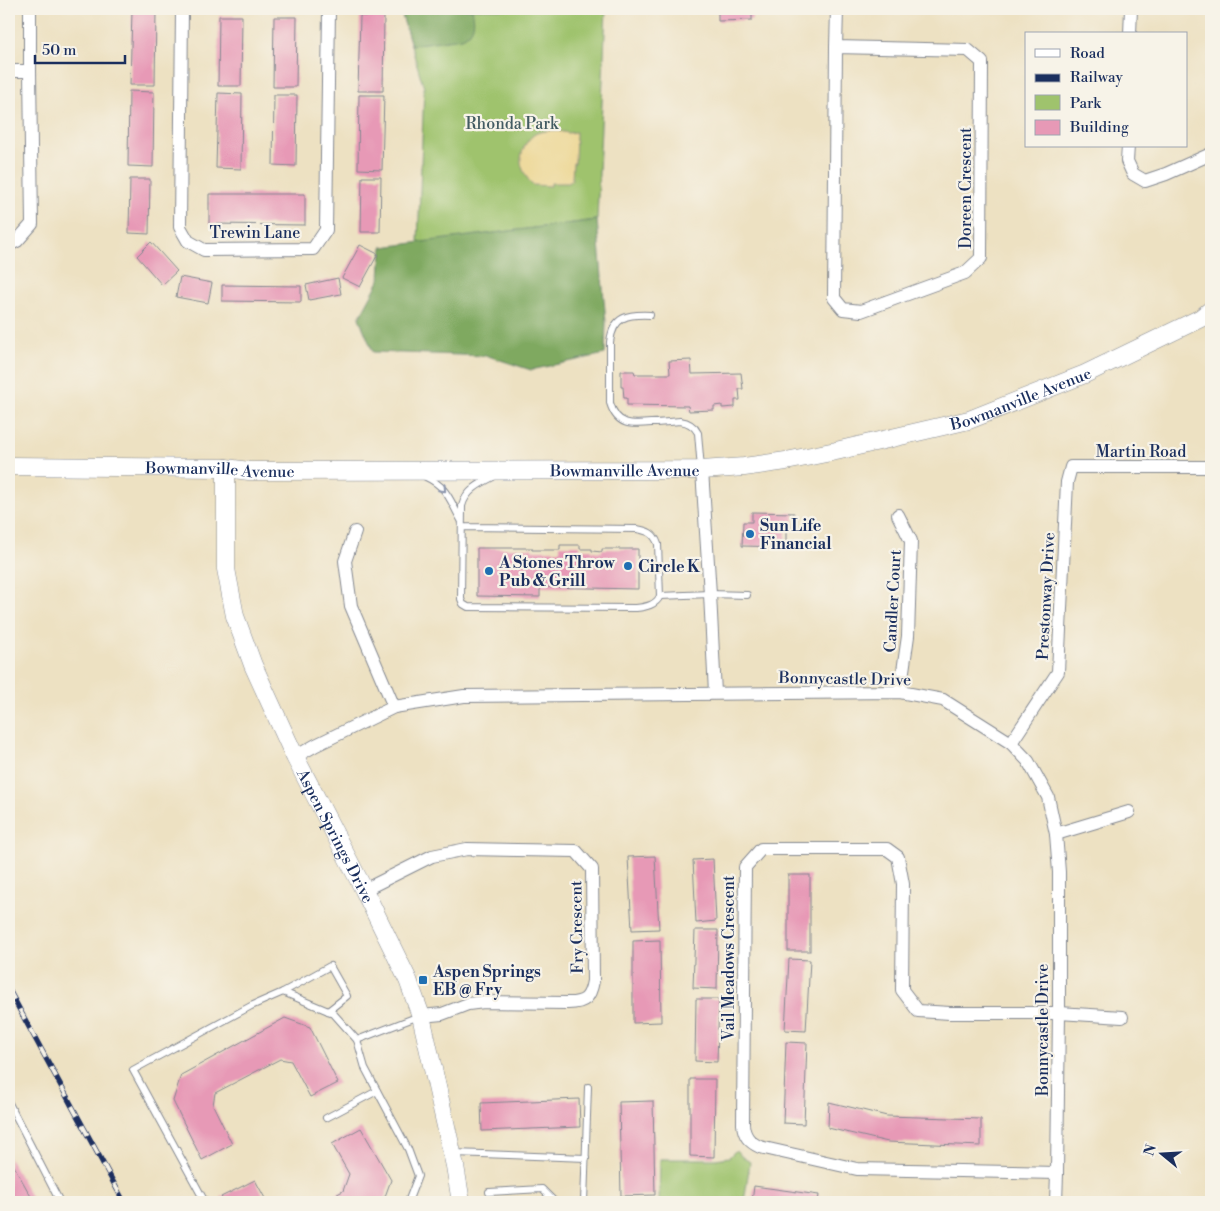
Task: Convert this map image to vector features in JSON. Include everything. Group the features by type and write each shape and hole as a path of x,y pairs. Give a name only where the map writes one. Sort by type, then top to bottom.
{"main road":[{"name":"Bowmanville Avenue","path":"9,466 226,468 249,471 702,470 744,467 836,451 969,420 1085,374 1200,318 1211,310"},
{"name":"Aspen Springs Drive","path":"226,468 226,569 235,616 253,665 295,757 408,980 420,1016 452,1153 461,1202"}],"street":[{"path":"9,245 18,241 32,224 30,9"},
{"name":"Trewin Lane","path":"182,9 180,227 188,241 204,250 313,249 326,230 329,9"},
{"name":"Doreen Crescent","path":"836,47 968,50 982,62 981,258 965,273 861,311 843,309 834,298 836,47 837,9"},
{"path":"1130,32 1131,9"},
{"path":"9,71 30,71"},
{"path":"1128,148 1127,161 1133,174 1144,181 1166,174 1211,154"},
{"name":"Martin Road","path":"1071,467 1211,467"},
{"name":"Prestonway Drive","path":"1011,743 1058,672 1067,482 1071,467"},
{"path":"702,470 715,693"},
{"name":"Candler Court","path":"898,515 911,541 908,636 900,692"},
{"path":"355,532 345,562 351,606 394,707"},
{"name":"Bonnycastle Drive","path":"295,757 394,707 464,696 900,692 943,700 1011,743 1028,761 1048,797 1056,834 1059,872 1056,1202"},
{"path":"1056,834 1129,812"},
{"name":"Fry Crescent","path":"364,890 432,856 467,849 576,851 592,869 593,981 588,997 577,1003 484,1002 468,1004 442,1014 420,1016"},
{"name":"Vail Meadows Crescent","path":"1057,1173 857,1169 753,1144 748,1139 743,1124 745,867 761,850 887,849 898,857 903,884 902,990 918,1011 950,1013 1059,1013"},
{"path":"1059,1013 1122,1017"}],"lane":[{"path":"650,315 636,314 621,319 611,333 610,403 612,412 618,419 635,425 680,421 690,424 698,433 702,470"},
{"path":"411,471 431,479 444,488 462,524"},
{"path":"462,524 645,530 656,538 658,544 660,596 656,602 636,608 468,607 463,604 461,599 462,506 466,496 476,487 505,471"},
{"path":"660,596 747,595"},
{"path":"205,1202 133,1070 251,1006 283,992 330,966 347,996 328,1011"},
{"path":"283,992 334,1013 358,1040 365,1068 408,1149 418,1176 408,1202"},
{"path":"358,1040 420,1016"},
{"path":"584,1202 588,1087"},
{"path":"326,1118 377,1092"},
{"path":"9,1103 60,1202"},
{"path":"452,1153 586,1158"},
{"path":"489,1192 542,1189 555,1202"}],"green space":[{"name":"Rhonda Park","path":"402,9 606,9 597,220 418,243 424,88 401,12"},
{"path":"402,9 472,9 473,26 469,33 462,38 411,45 401,12"},
{"path":"597,220 606,322 605,354 531,370 488,356 373,352 359,318 380,279 382,247"},
{"path":"736,1150 750,1162 744,1202 659,1202 660,1159 716,1159 729,1157"}],"sand":[{"path":"553,130 568,133 576,132 575,163 573,163 572,179 569,183 551,183 551,186 532,185 522,167 522,153 526,143 533,135"}],"building":[{"path":"718,9 752,9 752,20 718,21"},
{"path":"132,10 156,10 155,85 130,85"},
{"path":"219,16 242,16 241,86 218,86"},
{"path":"360,16 384,16 383,91 358,91"},
{"path":"274,17 297,17 296,87 273,87"},
{"path":"129,91 154,92 153,167 128,166"},
{"path":"218,93 242,94 241,169 216,168"},
{"path":"274,95 297,95 296,166 273,165"},
{"path":"359,95 384,95 382,170 358,169"},
{"path":"362,177 381,177 380,232 361,232"},
{"path":"130,179 150,179 149,234 129,233"},
{"path":"209,194 305,194 305,225 209,224"},
{"path":"151,242 177,271 162,285 137,256"},
{"path":"360,245 378,254 360,287 342,278"},
{"path":"180,277 212,283 208,303 176,297"},
{"path":"338,278 341,294 309,300 306,285"},
{"path":"222,285 301,286 301,302 222,301"},
{"path":"691,360 692,374 741,373 743,389 739,389 740,400 735,400 735,407 722,408 722,405 714,406 714,410 689,411 688,406 627,405 627,398 624,398 623,387 621,387 621,371 634,371 635,374 670,374 669,361"},
{"path":"752,512 794,513 793,529 786,528 786,547 742,546 743,522 752,522"},
{"path":"560,545 580,545 580,549 592,549 592,551 602,552 602,549 638,549 638,589 540,587 540,597 477,596 477,548 560,550"},
{"path":"655,856 659,929 632,930 628,857"},
{"path":"713,859 716,921 696,923 693,860"},
{"path":"788,875 810,875 810,951 788,951"},
{"path":"695,930 718,930 717,989 693,988"},
{"path":"660,940 661,1022 633,1023 633,941"},
{"path":"789,959 810,960 806,1031 785,1030"},
{"path":"696,999 719,999 717,1062 695,1061"},
{"path":"285,1018 310,1027 338,1083 310,1097 291,1061 280,1059 215,1093 213,1105 232,1144 202,1160 173,1101 181,1075"},
{"path":"786,1042 807,1043 804,1124 783,1123"},
{"path":"690,1079 715,1079 714,1157 690,1156"},
{"path":"579,1099 580,1127 482,1131 481,1103"},
{"path":"653,1101 655,1195 621,1196 619,1102"},
{"path":"829,1102 887,1116 981,1119 981,1146 888,1142 828,1128"},
{"path":"361,1128 391,1180 383,1202 322,1202 343,1191 349,1174 332,1144"},
{"path":"9,1157 34,1202 9,1202"},
{"path":"255,1180 267,1202 225,1202 221,1197"},
{"path":"754,1186 819,1195 818,1202 752,1202"}],"railway":[{"path":"9,990 124,1202"}],"place":[{"name":"Sun Life Financial","path":"750,534"},
{"name":"Circle K","path":"628,566"},
{"name":"A Stones Throw Pub & Grill","path":"489,571"},
{"name":"Aspen Springs EB @ Fry","path":"423,980"}]}
